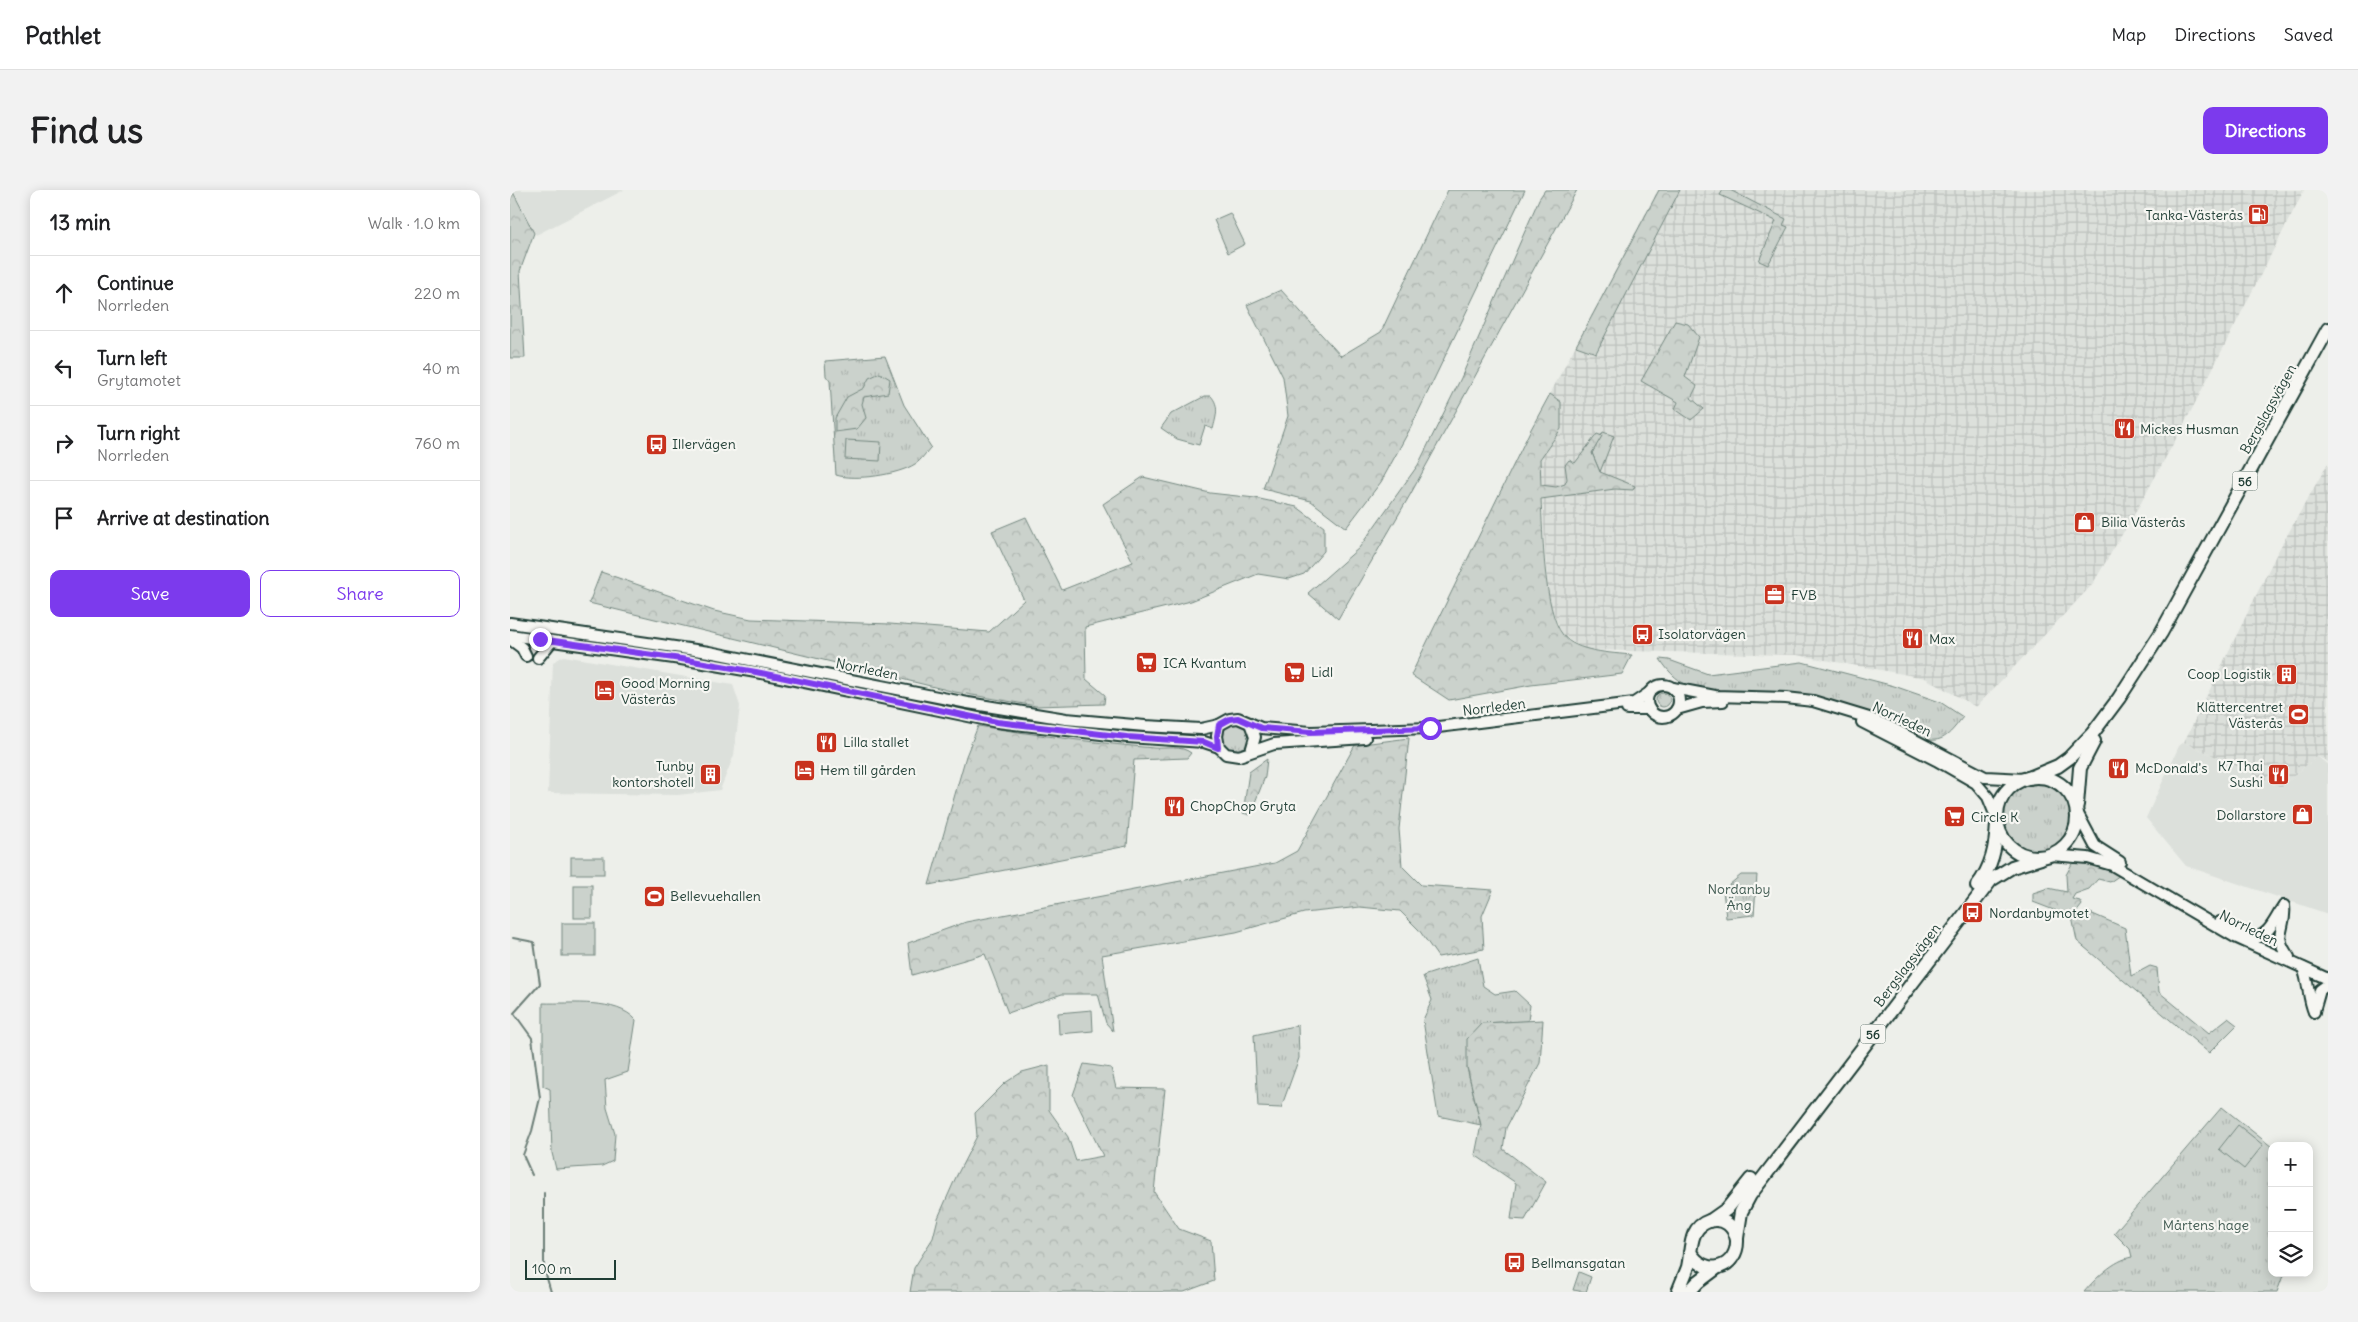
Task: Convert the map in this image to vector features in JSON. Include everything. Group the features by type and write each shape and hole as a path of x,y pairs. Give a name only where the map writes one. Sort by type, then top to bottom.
{"highway":[{"name":"Bergslagsvägen","path":"2027,778 2058,766 2084,743 2119,698 2161,633 2328,329"},
{"name":"Bergslagsvägen","path":"2077,812 2078,781 2086,753 2132,687 2156,646 2161,633"},
{"path":"2027,778 2047,778 2062,786 2073,799 2077,812"},
{"name":"56","path":"1997,821 2001,799 2011,787 2027,778"},
{"name":"56","path":"2046,856 2061,850 2071,839 2077,824 2077,812"},
{"name":"Bergslagsvägen","path":"1710,1221 1727,1209 1741,1192 1982,879 1992,857 1997,821"},
{"path":"1997,821 2005,842 2012,849 2021,854 2046,856"},
{"name":"Bergslagsvägen","path":"1737,1238 1741,1212 1750,1195 1991,880 2012,868 2046,856"},
{"path":"1710,1221 1718,1220 1727,1223 1737,1238"},
{"name":"56","path":"1678,1292 1688,1268 1691,1242 1696,1231 1710,1221"},
{"name":"56","path":"1689,1292 1698,1282 1733,1255 1737,1238"},
{"path":"1690,1252 1696,1261 1704,1267 1718,1267"}],"main road":[{"name":"Norrleden","path":"510,622 709,652 968,704 1042,715 1145,726 1201,729 1219,725"},
{"name":"Norrleden","path":"510,635 756,672 997,722 1127,737 1204,742 1218,748"},
{"path":"510,639 522,648 526,656"},
{"path":"538,658 552,641"},
{"path":"1661,684 1673,688 1679,698 1677,709 1672,714 1663,717 1654,714 1649,709 1647,701 1652,688 1661,684"},
{"name":"Norrleden","path":"1673,688 1715,696 1776,697 1814,701 1869,718 1939,757 1982,790 1993,808 1997,821"},
{"name":"Norrleden","path":"1250,724 1261,728 1311,732 1430,728 1634,703 1649,693"},
{"name":"Norrleden","path":"1677,709 1702,702 1731,700 1757,700 1814,707 1863,722 1985,777 2027,778"},
{"name":"Norrleden","path":"1250,751 1274,744 1430,733 1636,708 1649,709"},
{"path":"1238,718 1250,724 1255,737 1250,751 1233,756 1226,754 1218,748 1217,736 1219,725 1230,719 1238,718"},
{"name":"Norrleden","path":"2077,812 2089,837 2102,852 2215,920 2289,957 2328,972"},
{"name":"Norrleden","path":"2046,856 2088,858 2112,865 2220,929 2328,979"},
{"path":"2253,939 2263,936 2270,931 2284,906 2285,917 2280,940 2281,947 2289,957"},
{"path":"2303,968 2314,1012 2320,990 2327,986"}],"shaded area":[{"path":"513,190 624,190 536,235"},
{"path":"1658,190 2304,190 2191,411 2142,501 2092,585 1976,707 1925,678 1797,655 1586,650 1563,636 1548,600 1540,459 1561,429 1561,402 1550,394"},
{"path":"2328,463 2328,762 2317,756 2281,787 2184,742 2277,553"},
{"path":"564,656 733,685 740,706 734,755 720,790 678,795 548,793 553,662"},
{"path":"2184,742 2281,787 2317,756 2328,765 2328,914 2186,866 2146,818 2179,746"}],"green space":[{"path":"510,190 512,190 534,233 520,271 525,358 510,358"},
{"path":"1448,190 1525,190 1410,429 1381,482 1346,528 1311,501 1263,489 1288,416 1283,377 1247,305 1281,290 1341,356 1381,332"},
{"path":"1545,190 1577,190 1410,495 1338,619 1308,593 1359,548 1418,465 1461,378 1539,199"},
{"path":"1659,190 1680,190 1596,353 1576,346"},
{"path":"1723,190 1730,190 1786,219 1783,225 1788,227 1768,265 1759,261 1776,221 1720,195"},
{"path":"1230,213 1245,244 1228,253 1214,220"},
{"path":"1675,321 1688,324 1699,337 1685,377 1697,386 1691,398 1704,409 1691,420 1675,409 1678,402 1641,381"},
{"path":"885,356 904,405 931,447 917,463 888,474 865,477 836,475 830,381 826,376 825,361"},
{"path":"880,373 890,379 888,393 864,397 862,404 866,418 857,429 835,432 835,418 847,397 864,388 869,378"},
{"path":"1550,394 1561,402 1561,429 1540,459 1541,485 1556,487 1565,484 1567,479 1565,465 1569,460 1575,463 1597,434 1602,436 1592,453 1600,472 1635,486 1633,490 1615,489 1541,499 1545,570 1551,608 1556,623 1569,641 1595,651 1632,655 1622,674 1531,685 1449,700 1411,675 1530,431"},
{"path":"1205,396 1211,396 1214,400 1216,416 1213,429 1205,426 1199,445 1177,439 1161,428 1171,414"},
{"path":"1603,432 1614,436 1600,472 1592,453"},
{"path":"846,440 881,442 880,461 845,459"},
{"path":"1143,477 1210,493 1255,498 1297,507 1324,527 1324,551 1304,574 1289,579 1258,574 1191,601 1085,627 1086,679 1105,695 1104,704 1036,706 955,692 589,603 601,572 714,611 751,619 890,624 989,632 1024,600 992,531 1026,517 1062,590 1133,562 1103,504"},
{"path":"1660,659 1669,660 1708,674 1802,662 1894,686 1940,702 1963,717 1945,737 1929,740 1873,718 1816,701 1777,694 1725,693 1697,689 1685,684 1676,677"},
{"path":"1660,693 1666,693 1670,700 1666,707 1660,707 1656,703 1656,697"},
{"path":"1236,723 1246,727 1250,737 1246,747 1236,751 1226,747 1222,737 1226,727"},
{"path":"978,726 1110,744 1178,748 1191,753 1187,758 1134,760 1127,846 929,885 966,756"},
{"path":"1409,738 1399,829 1402,866 1421,885 1493,890 1482,916 1484,949 1438,957 1419,930 1400,911 1360,907 1304,913 1236,932 1102,955 1113,1031 1106,1023 1098,994 1062,994 1008,1013 985,954 912,975 908,943 966,922 1275,863 1297,851 1355,745"},
{"path":"1267,759 1265,777 1250,815 1243,813 1249,772"},
{"path":"2045,781 2064,791 2072,803 2074,817 2072,831 2064,843 2052,851 2031,853 2012,843 2004,831 2002,810 2012,791 2024,783"},
{"path":"571,857 604,857 604,874 571,874"},
{"path":"2074,860 2096,862 2120,875 2110,882 2098,879 2089,889 2075,894 2072,899 2080,901 2082,905 2075,914 2078,918 2088,912 2125,928 2131,976 2150,966 2157,968 2159,992 2209,1033 2228,1018 2237,1025 2209,1053 2077,941 2072,917 2033,902 2033,893 2048,888 2067,892 2066,875"},
{"name":"Nordanby Äng","path":"1741,875 1757,875 1754,915 1726,918 1723,890"},
{"path":"574,885 592,885 592,918 574,918"},
{"path":"562,923 595,923 595,956 562,956"},
{"path":"1478,958 1483,986 1495,994 1515,991 1530,1005 1528,1021 1482,1023 1467,1068 1481,1125 1438,1116 1423,1020 1432,1000 1423,976"},
{"path":"543,1003 606,1005 628,1013 636,1020 628,1072 605,1080 607,1108 615,1134 613,1161 602,1166 556,1169 552,1153 550,1089 543,1086"},
{"path":"1092,1010 1093,1031 1059,1034 1058,1013"},
{"path":"1543,1020 1540,1063 1506,1128 1503,1149 1546,1182 1525,1220 1511,1219 1516,1183 1475,1155 1481,1125 1467,1067 1467,1039 1482,1023"},
{"path":"1298,1025 1299,1058 1281,1108 1258,1107 1254,1035"},
{"path":"1084,1064 1111,1068 1116,1088 1165,1089 1154,1192 1179,1229 1211,1241 1214,1281 1184,1292 910,1292 914,1268 933,1238 938,1218 977,1136 975,1113 1005,1083 1022,1072 1049,1065 1049,1110 1068,1137 1076,1161 1103,1156 1073,1095"},
{"name":"Mårtens hage","path":"2222,1107 2268,1144 2268,1277 2283,1277 2277,1292 2084,1292 2112,1266 2132,1257 2130,1249 2114,1233"},
{"path":"2238,1125 2263,1145 2244,1169 2219,1149"},
{"path":"1579,1272 1591,1277 1586,1292 1573,1290"}],"waterway":[{"path":"513,938 534,942 540,984 514,1013 532,1038 540,1098 532,1131 523,1155 532,1175"},
{"path":"544,1193 544,1268 551,1292"}],"place":[{"name":"Tanka-Västerås","path":"2259,215"},
{"name":"Mickes Husman","path":"2124,429"},
{"name":"Illervägen","path":"656,444"},
{"name":"Bilia Västerås","path":"2085,522"},
{"name":"FVB","path":"1775,595"},
{"name":"Isolatorvägen","path":"1642,634"},
{"name":"Max","path":"1913,639"},
{"name":"ICA Kvantum","path":"1147,663"},
{"name":"Lidl","path":"1295,672"},
{"name":"Coop Logistik","path":"2287,674"},
{"name":"Good Morning Västerås","path":"605,691"},
{"name":"Klättercentret Västerås","path":"2299,715"},
{"name":"Lilla stallet","path":"827,742"},
{"name":"McDonald's","path":"2119,768"},
{"name":"Hem till gården","path":"804,770"},
{"name":"Tunby kontorshotell","path":"710,774"},
{"name":"K7 Thai Sushi","path":"2279,774"},
{"name":"ChopChop Gryta","path":"1174,806"},
{"name":"Dollarstore","path":"2302,815"},
{"name":"Circle K","path":"1955,817"},
{"name":"Bellevuehallen","path":"654,896"},
{"name":"Nordanbymotet","path":"1973,913"},
{"name":"Bellmansgatan","path":"1515,1263"}],"route":[{"path":"540,639 681,659 756,672 997,722 1127,737 1204,742 1218,748 1217,736 1219,725 1230,719 1238,718 1261,728 1282,731 1332,733 1430,728"}]}
